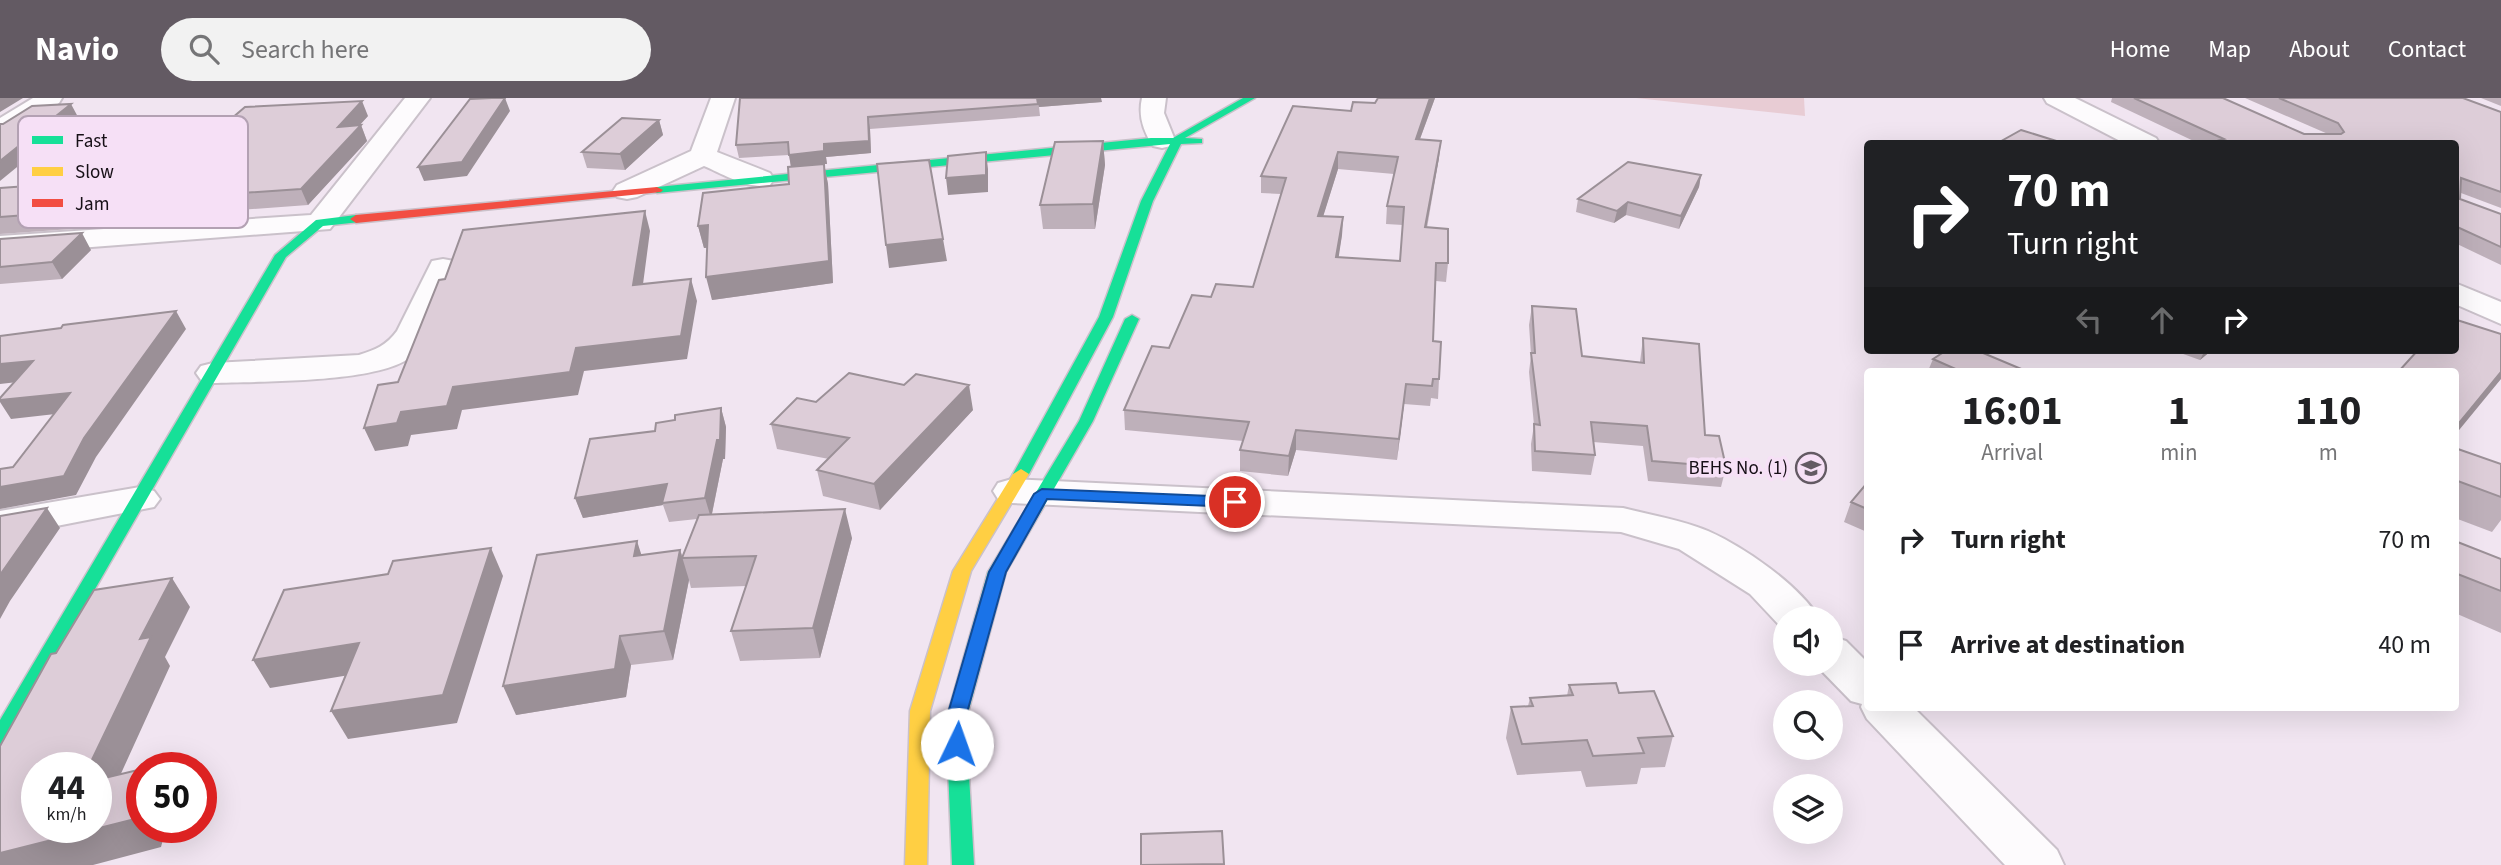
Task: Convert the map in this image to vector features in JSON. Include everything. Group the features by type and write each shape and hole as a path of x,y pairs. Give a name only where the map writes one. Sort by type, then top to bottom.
{"main road":[{"path":"0,737 281,255 320,223 1169,140 1251,98"},
{"path":"1169,140 1195,148 1270,102"},
{"path":"963,865 956,720 997,572 1027,493 1106,317 1169,140"},
{"path":"916,865 920,711 962,571 1086,421 1135,309"}],"street":[{"path":"21,116 50,98"},
{"path":"0,246 320,223 418,98"},
{"path":"628,191 703,156 723,98"},
{"path":"1154,98 1151,113 1169,140"},
{"path":"2056,98 2139,140"},
{"path":"0,129 18,118"},
{"path":"703,156 760,179"},
{"path":"213,373 359,365 380,360 400,349 426,307 443,268"},
{"path":"2459,294 2501,314"},
{"path":"1027,493 1623,520 1693,540 1765,584 1786,606"},
{"path":"0,524 141,499"},
{"path":"1843,665 1864,687"},
{"path":"1888,711 2039,865"}],"shaded area":[{"path":"1636,98 1804,98 1805,116"}],"building":[{"path":"505,98 462,162 418,167 470,99"},
{"path":"740,98 1037,98 1038,104 868,117 869,141 824,144 824,151 789,155 788,142 736,145"},
{"path":"1378,98 1430,98 1416,139 1441,141 1425,227 1448,229 1448,263 1436,263 1433,341 1441,342 1439,379 1433,379 1432,386 1406,384 1399,439 1296,430 1289,456 1240,450 1249,422 1124,410 1152,346 1169,348 1192,295 1211,297 1216,284 1253,287 1286,178 1261,176 1293,106 1351,111 1353,102 1375,103","holes":["1338,152 1398,157 1387,206 1404,207 1400,261 1336,257 1343,217 1318,216"]},
{"path":"2134,98 2223,98 2304,134 2344,132 2338,123 2279,98 2463,98 2501,112 2501,192 2461,178 2460,199 2501,214 2501,247 2459,228 2459,140 2220,140 2224,139"},
{"path":"362,101 338,127 361,125 301,189 248,193 248,116 234,116 245,107"},
{"path":"71,104 56,116 18,116 18,147 0,161 0,124 32,106"},
{"path":"622,118 659,120 620,154 582,152"},
{"path":"2021,130 2053,140 2003,140"},
{"path":"1103,141 1093,204 1040,205 1055,142"},
{"path":"986,152 986,175 946,178 948,156"},
{"path":"929,160 943,239 886,245 877,164"},
{"path":"1628,162 1701,175 1681,216 1628,202 1617,211 1578,199"},
{"path":"824,164 829,261 706,277 708,225 698,226 703,193 789,184 788,167"},
{"path":"18,187 18,216 0,217 0,188"},
{"path":"645,211 633,285 691,279 681,336 576,348 570,372 453,387 447,406 401,412 397,423 364,428 378,385 398,382 439,280 445,279 463,230"},
{"path":"82,233 52,262 0,267 0,239"},
{"path":"1532,306 1576,309 1582,356 1644,363 1643,338 1699,344 1705,435 1719,436 1726,467 1652,461 1647,426 1591,422 1595,455 1535,451 1534,424 1540,425 1531,353 1535,353"},
{"path":"176,311 84,438 64,476 0,487 0,469 13,467 70,393 0,400 33,361 0,364 0,336"},
{"path":"2459,321 2501,334 2501,372 2459,423 2459,368 2402,368 2414,354 2459,354"},
{"path":"1941,354 1986,354 2019,368 1953,368 1933,359"},
{"path":"849,373 904,385 916,374 969,385 874,484 817,470 849,438 771,424 797,398 816,402"},
{"path":"721,408 720,440 717,440 705,498 662,503 667,484 575,498 590,439 655,431 656,423 675,420 675,415"},
{"path":"2459,449 2501,464 2501,497 2459,481"},
{"path":"1864,487 1864,508 1851,502"},
{"path":"47,508 0,575 0,516"},
{"path":"845,509 813,628 731,631 756,556 682,558 699,515"},
{"path":"637,541 634,556 680,550 664,631 620,636 615,669 503,686 537,555"},
{"path":"2459,543 2501,559 2501,591 2459,575"},
{"path":"491,548 443,695 331,711 359,643 253,660 284,590 388,574 393,561"},
{"path":"172,578 140,639 151,637 96,752 21,752 21,843 40,843 0,853 0,746 51,654 56,653 94,590"},
{"path":"1616,683 1619,693 1654,691 1673,736 1638,738 1644,753 1593,756 1587,740 1522,744 1511,707 1533,706 1530,698 1573,695 1569,685"},
{"path":"126,773 126,821 112,825 112,776"},
{"path":"1222,831 1224,864 1141,865 1141,834"}],"traffic: fast":[{"path":"1021,474 1106,317 1147,201 1179,137 1250,98"},
{"path":"657,190 1151,141 1198,141"},
{"path":"0,737 281,255 320,223 356,219"},
{"path":"963,865 956,720 997,572 1086,421 1132,319"}],"traffic: slow":[{"path":"916,865 920,711 962,571 1021,474"}],"traffic: jam":[{"path":"356,219 657,190"}],"place":[{"name":"BEHS No. (1)","path":"1811,468"}],"route":[{"path":"957,744 956,720 997,572 1042,494 1235,502"}]}
